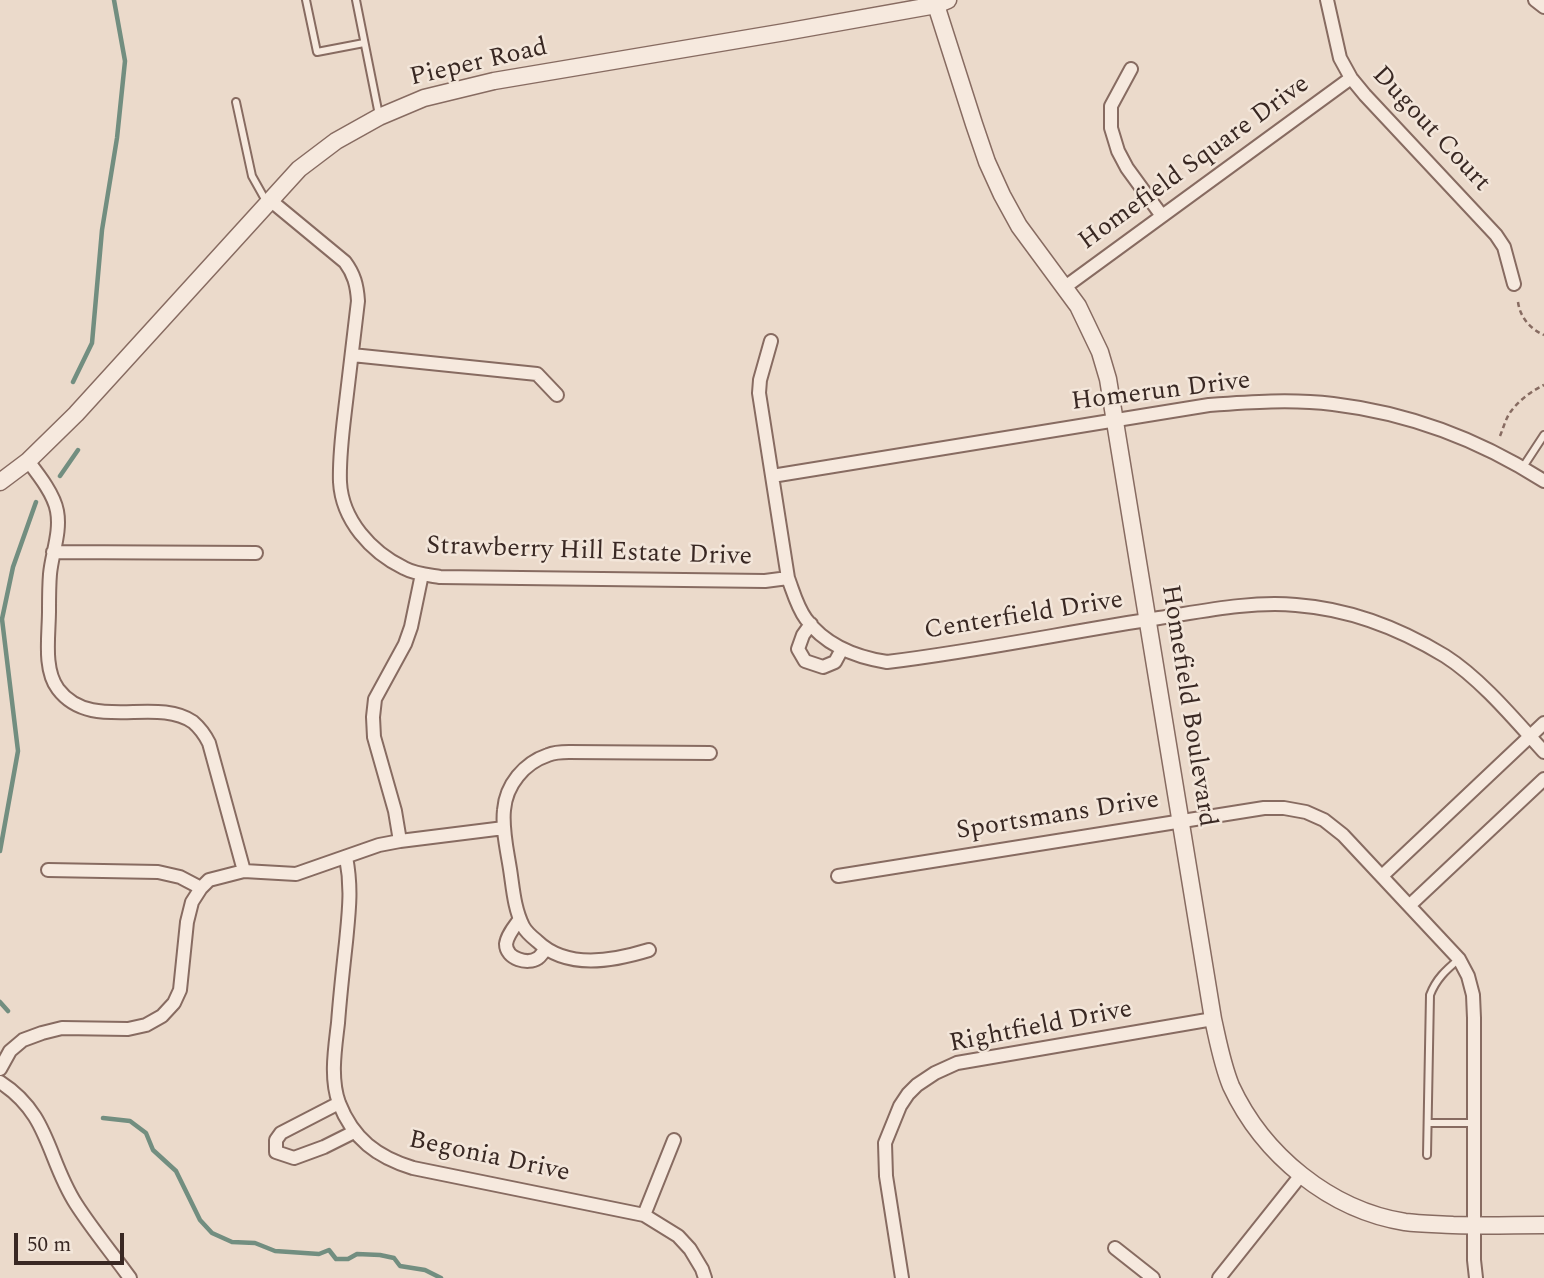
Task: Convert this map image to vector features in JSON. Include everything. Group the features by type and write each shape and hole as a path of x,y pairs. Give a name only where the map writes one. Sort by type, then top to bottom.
{"street":[{"name":"Dugout Court","path":"1327,0 1340,58 1351,78 1496,235 1503,247 1514,284"},
{"path":"1535,0 1544,7"},
{"name":"Pieper Road","path":"0,482 28,461 76,414 299,169 336,141 379,117 424,98 495,81 785,32 939,2"},
{"name":"Homefield Boulevard","path":"939,2 974,124 992,173 1020,226 1078,306 1100,352 1108,379 1213,1019 1220,1054 1230,1083 1257,1130 1277,1154 1301,1175 1351,1205 1379,1216 1419,1224 1544,1226"},
{"path":"1131,69 1111,106 1111,128 1127,168 1162,216"},
{"name":"Homefield Square Drive","path":"1065,287 1351,78"},
{"name":"Strawberry Hill Estate Drive","path":"268,201 345,262 353,273 357,286 358,301 340,483 342,499 350,518 373,547 405,569 440,577 765,581 788,578"},
{"name":"Centerfield Drive","path":"771,341 760,380 760,393 788,578 805,618 827,640 842,649 867,659 887,662 1231,607 1293,604 1353,614 1380,623 1447,658 1476,681 1544,751"},
{"path":"352,355 537,374 557,395"},
{"name":"Homerun Drive","path":"772,476 1209,405 1289,402 1332,404 1374,411 1427,425 1473,442 1523,467 1544,481"},
{"path":"28,461 57,508 58,528 50,575 48,655 50,673 56,687 81,708 98,712 180,715 202,731 209,743 244,871"},
{"path":"53,552 256,553"},
{"path":"400,841 395,811 374,737 373,717 375,699 405,644 411,627 422,574"},
{"path":"811,624 798,649 805,661 822,667 835,662 842,649"},
{"path":"1382,876 1544,723"},
{"path":"649,950 625,957 598,960 566,958 546,949 523,924 516,910 504,828 506,796 522,771 550,754 710,753"},
{"path":"1410,905 1544,779"},
{"name":"Sportsmans Drive","path":"838,876 1264,808 1306,812 1324,820 1343,835 1460,959 1468,976 1473,995 1476,1278"},
{"path":"0,1069 10,1051 23,1040 42,1033 62,1028 128,1029 146,1026 162,1016 174,1003 180,989 187,922 192,902 209,880 244,871 296,874 379,845 504,828"},
{"name":"Begonia Drive","path":"346,856 351,892 334,1057 339,1103 354,1132 368,1146 393,1162 413,1168 643,1215 678,1236 690,1249 705,1278"},
{"path":"48,870 158,872 180,877 201,888"},
{"path":"523,924 512,929 506,943 514,958 525,962 536,959 546,949"},
{"name":"Rightfield Drive","path":"902,1278 886,1176 885,1143 900,1106 917,1085 957,1063 1213,1019"},
{"path":"0,1082 28,1105 41,1126 62,1179 75,1203 130,1278"},
{"path":"339,1103 281,1133 276,1140 276,1152 295,1158 354,1132"},
{"path":"643,1215 674,1140"},
{"path":"1219,1278 1301,1175"},
{"path":"1115,1248 1153,1278"}],"lane":[{"path":"306,0 317,52 365,43"},
{"path":"356,0 379,117"},
{"path":"236,102 252,176 268,201"},
{"path":"1523,467 1544,435"},
{"path":"1427,1156 1430,995 1434,983 1460,959"},
{"path":"1428,1122 1474,1123"}],"path":[{"path":"1518,302 1526,321 1534,331 1544,335"},
{"path":"1500,436 1509,415 1522,400 1544,385"}],"waterway":[{"path":"73,382 92,343 102,230 117,138 125,61 114,0"},
{"path":"60,476 78,450"},
{"path":"0,851 18,751 2,619 13,567 36,502"},
{"path":"0,1002 8,1011"},
{"path":"103,1118 130,1121 146,1133 153,1150 176,1171 200,1220 212,1233 232,1242 255,1243 275,1251 319,1254 329,1250 336,1259 348,1259 357,1254 380,1255 394,1258 400,1266 425,1270 441,1278"}]}
